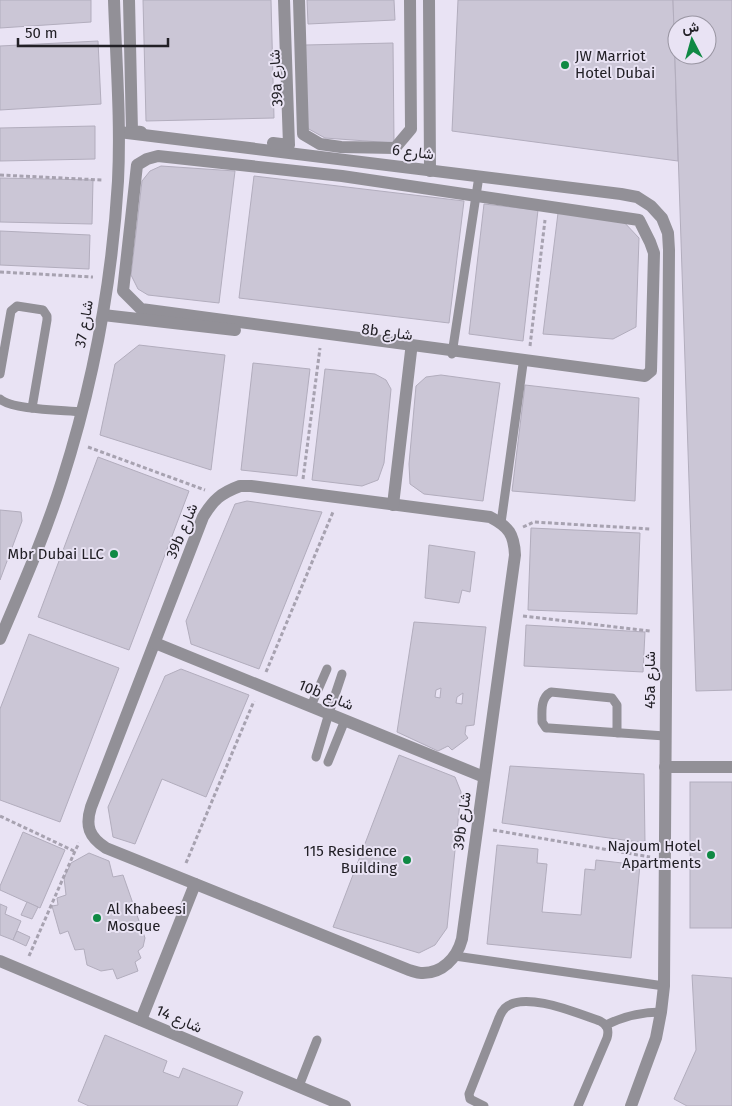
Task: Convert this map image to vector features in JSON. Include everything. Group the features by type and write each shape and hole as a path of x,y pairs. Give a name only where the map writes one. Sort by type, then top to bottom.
{"street":[{"name":"شارع 37","path":"0,639 48,522 74,442 103,315 118,181 119,132 114,0"},
{"path":"129,0 132,131 288,145 284,0"},
{"name":"39a شارع","path":"288,0 296,154"},
{"path":"299,0 303,134 320,144 341,147 395,148 410,129 410,0"},
{"path":"429,0 430,170"},
{"name":"شارع 6","path":"119,132 637,197 651,206 662,218 668,233 669,250"},
{"path":"452,353 140,309 123,290 137,165 147,159 158,156 342,176 639,220 654,253 651,371 645,376 526,363"},
{"name":"45a شارع","path":"631,1106 656,1038 664,986 669,250"},
{"name":"8b شارع","path":"103,315 411,351 452,353 668,381"},
{"path":"393,505 411,351"},
{"name":"39b شارع","path":"88,827 88,816 91,807 203,517 220,495 240,486 251,486 490,518 505,528 514,543 515,555 462,939 460,948 455,956"},
{"name":"10b شارع","path":"155,643 484,777"},
{"path":"665,767 732,767"},
{"path":"88,827 92,836 106,848 409,970 422,973 434,971 446,966 455,956"},
{"path":"141,1020 196,884"},
{"name":"شارع 14","path":"0,961 343,1106"}],"lane":[{"path":"452,353 479,176"},
{"path":"0,374 11,311 21,306 43,310 47,320 32,408"},
{"path":"505,528 526,363"},
{"path":"0,399 4,403 32,408 82,412"},
{"path":"312,706 327,669"},
{"path":"316,757 328,713 342,674"},
{"path":"617,733 617,705 612,698 551,692 544,698 542,722 546,728 617,733 666,736"},
{"path":"328,762 345,720"},
{"path":"455,956 664,986"},
{"path":"484,1106 472,1101 469,1094 499,1018 505,1007 529,1001 543,1002 600,1021 606,1025 608,1038 578,1106"},
{"path":"606,1025 633,1015 661,1012"},
{"path":"299,1086 317,1040"}],"path":[{"path":"0,176 118,181"},
{"path":"526,363 546,207"},
{"path":"0,272 108,278"},
{"path":"302,492 321,340"},
{"path":"74,442 220,495"},
{"path":"505,528 534,522 667,530"},
{"path":"507,614 666,633"},
{"path":"0,816 75,851"},
{"path":"23,971 75,851 88,827"},
{"path":"478,828 665,860"}],"building":[{"path":"0,0 91,0 91,22 0,28"},
{"path":"143,0 271,0 274,118 146,121"},
{"path":"307,0 394,0 395,20 308,24"},
{"name":"JW Marriot Hotel Dubai","path":"458,0 673,0 673,15 667,15 667,65 675,65 678,161 452,131"},
{"path":"673,0 732,0 732,690 696,691 675,65 717,65 717,15 673,15"},
{"path":"98,41 101,104 0,110 0,46"},
{"path":"393,43 394,143 325,138 307,128 305,45"},
{"path":"95,126 95,159 0,161 0,128"},
{"path":"161,166 235,171 219,303 148,295 138,289 131,275 142,181 150,171"},
{"path":"254,176 464,201 449,323 239,298"},
{"path":"0,178 93,180 92,224 0,222"},
{"path":"484,204 538,210 523,341 469,334"},
{"path":"558,213 622,220 639,238 636,327 613,339 543,334"},
{"path":"0,231 90,235 89,269 0,265"},
{"path":"139,345 225,355 211,470 100,435 115,364"},
{"path":"253,363 310,369 297,476 241,470"},
{"path":"325,369 375,374 386,380 391,389 384,463 378,480 362,486 312,480"},
{"path":"441,375 500,383 483,501 424,494 410,484 409,464 416,386 426,377"},
{"path":"525,385 639,398 635,501 512,491"},
{"name":"Mbr Dubai LLC","path":"98,457 189,491 129,650 38,617"},
{"path":"247,501 322,512 259,669 191,644 186,621 235,504"},
{"path":"0,510 21,512 22,521 0,580"},
{"path":"531,528 640,533 637,614 528,610"},
{"path":"429,545 475,552 470,592 462,590 459,603 425,598"},
{"path":"414,622 486,627 474,725 466,726 465,734 468,738 452,750 448,746 438,751 397,732","holes":["441,688 440,698 435,697 436,690","463,693 462,704 456,703 457,697"]},
{"path":"526,625 645,632 643,672 524,666"},
{"path":"29,634 119,668 60,822 0,800 0,709"},
{"path":"181,669 249,695 206,797 162,779 135,844 113,837 108,807 165,676"},
{"name":"115 Residence Building","path":"399,755 455,777 461,792 447,928 435,945 419,953 333,927"},
{"path":"510,766 644,774 645,843 502,823"},
{"name":"Najoum Hotel Apartments","path":"690,782 732,782 732,928 690,928"},
{"path":"23,832 65,850 40,908 0,890"},
{"path":"497,845 538,849 537,863 547,864 542,912 581,915 585,869 595,870 596,860 640,865 631,958 487,944"},
{"name":"Al Khabeesi Mosque","path":"89,853 109,861 113,877 123,875 145,938 143,947 138,951 141,958 135,962 138,971 117,979 113,969 101,971 87,965 84,949 75,950 68,931 60,934 52,906 58,905 57,898 66,895 64,878 71,863"},
{"path":"27,902 38,907 32,919 21,915"},
{"path":"0,904 7,907 5,914 21,921 13,940 0,935"},
{"path":"17,931 30,937 26,946 13,940"},
{"path":"692,975 732,978 732,1106 687,1106 674,1099 696,1050"},
{"path":"105,1035 167,1061 163,1072 179,1078 183,1068 243,1092 237,1106 89,1106 78,1101"}],"place":[{"name":"JW Marriot Hotel Dubai","path":"565,65"},
{"name":"Mbr Dubai LLC","path":"114,554"},
{"name":"Najoum Hotel Apartments","path":"711,855"},
{"name":"115 Residence Building","path":"407,860"},
{"name":"Al Khabeesi Mosque","path":"97,918"}]}
